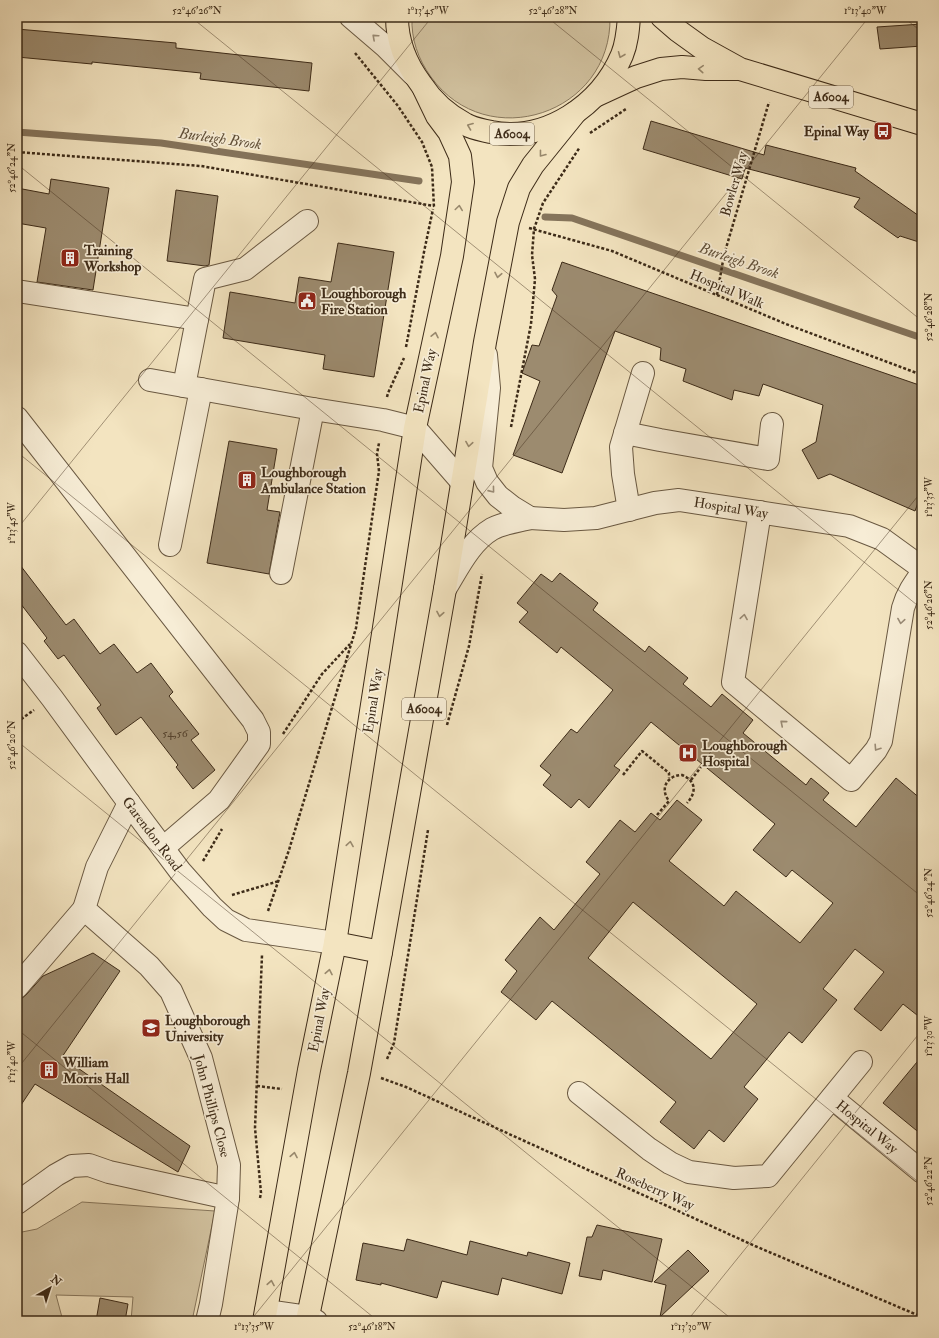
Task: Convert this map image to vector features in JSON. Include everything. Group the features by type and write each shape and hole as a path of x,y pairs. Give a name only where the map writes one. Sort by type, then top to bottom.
{"main road":[{"name":"A6004","path":"397,17 399,41 418,81 438,105 466,125 500,134 520,134 536,131 556,124 586,105 608,80 622,55 626,40 629,17"},
{"name":"A6004","path":"662,17 702,48 740,69 922,124"},
{"name":"A6004","path":"594,96 661,68 682,67 740,69"},
{"name":"Epinal Way","path":"265,1316 309,1070 334,943 415,428 452,256 463,182 460,156 449,132 437,116 418,81"},
{"name":"A6004","path":"311,1320 381,952 445,589 485,342 508,222 519,188 533,166 575,113"},
{"path":"334,943 381,952"}],"street":[{"path":"351,17 386,47 418,81"},
{"path":"170,545 193,387 198,319 205,279 244,269 307,221"},
{"path":"17,290 198,319"},
{"name":"Hospital Way","path":"485,342 489,388 481,468 487,482 498,496 530,518"},
{"path":"629,510 620,447 643,373"},
{"path":"150,380 383,420 415,428 462,482"},
{"path":"281,573 313,409"},
{"path":"17,418 253,720 260,732 259,744 219,800 163,848"},
{"path":"625,433 768,459 772,424"},
{"name":"Hospital Way","path":"445,589 474,544 492,529 530,518 564,520 590,518 655,503 679,500 849,526 882,539 922,568"},
{"path":"760,512 733,682 851,780 876,750 881,741 884,732 903,608 906,597 922,573"},
{"name":"Garendon Road","path":"17,653 180,871 212,907 226,920 246,930 334,943"},
{"path":"17,987 84,909 97,867 129,803"},
{"name":"John Phillips Close","path":"84,909 149,966 171,990 201,1058 229,1165 228,1198 207,1321"},
{"path":"579,1093 649,1149 670,1163 689,1172 734,1178 768,1176 861,1062"},
{"name":"Hospital Way","path":"832,1098 922,1172"},
{"path":"17,1203 56,1175 72,1166 89,1165 109,1172 228,1198"},
{"path":"265,1316 311,1320"}],"path":[{"path":"353,50 398,106 422,142 432,167 434,206 404,358 388,393"},
{"name":"Bowler Way","path":"717,295 724,255 776,80"},
{"path":"588,135 632,106"},
{"path":"510,432 530,324 536,279 532,255 534,229 543,203 580,146"},
{"path":"17,152 201,166 434,206"},
{"name":"Hospital Walk","path":"523,226 612,251 786,324 922,375"},
{"path":"260,1200 261,1193 255,1128 262,956 268,912 279,881 356,628 379,471 377,454"},
{"path":"623,775 642,751 669,773 669,779 664,788 666,797 669,801 657,815"},
{"path":"691,780 701,768"},
{"path":"669,779 677,775 682,775 691,780 694,794 688,803"},
{"path":"230,895 279,881"},
{"name":"Roseberry Way","path":"380,1078 406,1087 754,1246 922,1317"}],"shaded area":[{"path":"412,17 610,17 605,51 591,78 569,99 542,113 513,118 483,114 455,101 431,77 422,63 416,48"},
{"path":"82,1202 215,1211 192,1321 131,1321 133,1297 56,1295 63,1321 17,1321 17,1233 37,1229"}],"building":[{"path":"922,24 922,46 880,49 877,27"},
{"path":"17,29 176,43 176,48 312,63 309,91 200,79 201,73 92,62 92,64 17,57"},
{"path":"651,121 764,155 766,145 856,168 855,171 922,218 922,243 900,236 898,238 854,207 860,198 745,168 742,179 643,149"},
{"name":"Training Workshop","path":"51,179 109,188 93,290 37,282 46,228 17,223 17,188 49,194"},
{"path":"176,190 218,196 209,265 205,266 167,261"},
{"name":"Loughborough Fire Station","path":"338,243 394,252 374,377 323,369 325,355 223,338 230,292 295,303 299,277 331,282"},
{"path":"562,262 922,386 922,492 915,511 830,474 818,479 802,450 816,442 823,405 763,384 759,396 734,390 732,400 683,381 686,369 660,360 661,348 615,331 562,473 513,455 540,381 522,373 532,345 539,346 557,296 552,290"},
{"name":"Loughborough Ambulance Station","path":"229,441 277,449 267,510 280,512 269,574 207,563"},
{"path":"17,561 66,625 74,619 100,654 114,644 137,673 151,663 173,692 169,696 199,734 191,740 215,770 193,789 176,767 178,765 141,717 116,735 97,708 101,705 64,655 58,659 44,641 47,638 17,599"},
{"path":"560,573 598,603 593,610 645,652 649,646 688,678 683,684 711,707 722,694 753,720 743,733 806,785 811,778 829,793 823,800 856,827 896,778 922,800 922,1019 903,1004 881,1031 854,1009 884,972 855,949 823,989 837,1000 802,1043 789,1032 744,1087 758,1099 724,1142 709,1130 694,1149 660,1122 676,1102 552,1001 536,1020 501,992 517,971 505,960 540,917 554,930 600,874 586,862 620,820 635,832 651,813 660,820 677,800 702,820 669,861 724,906 736,891 800,943 833,903 792,870 786,877 753,850 775,824 651,722 614,766 620,770 589,808 579,799 571,808 543,785 551,775 540,766 571,729 577,733 613,690 561,647 557,653 519,622 528,612 517,603 541,574 552,582","holes":["633,902 757,1004 711,1059 588,958"]},
{"name":"William Morris Hall","path":"93,953 120,971 62,1057 190,1146 178,1172 35,1084 17,1111 17,999 21,999 26,995 43,976"},
{"path":"922,1056 922,1135 883,1103"},
{"path":"597,1225 662,1239 652,1282 603,1270 601,1280 579,1276 587,1237 592,1237"},
{"path":"407,1239 467,1255 470,1241 527,1256 528,1252 570,1263 562,1294 502,1278 498,1295 442,1281 437,1298 381,1283 381,1285 356,1280 363,1243 404,1251"},
{"path":"688,1250 709,1271 660,1317 666,1285 654,1282"},
{"path":"100,1298 128,1304 125,1321 96,1321"}],"waterway":[{"name":"Burleigh Brook","path":"17,132 161,143 419,181"},
{"name":"Burleigh Brook","path":"545,217 572,218 922,338"}],"place":[{"name":"Epinal Way","path":"883,131"},
{"name":"Training Workshop","path":"70,258"},
{"name":"Loughborough Fire Station","path":"307,301"},
{"name":"Loughborough Ambulance Station","path":"247,480"},
{"name":"Loughborough Hospital","path":"688,753"},
{"name":"Loughborough University","path":"151,1028"},
{"name":"William Morris Hall","path":"49,1070"}]}
